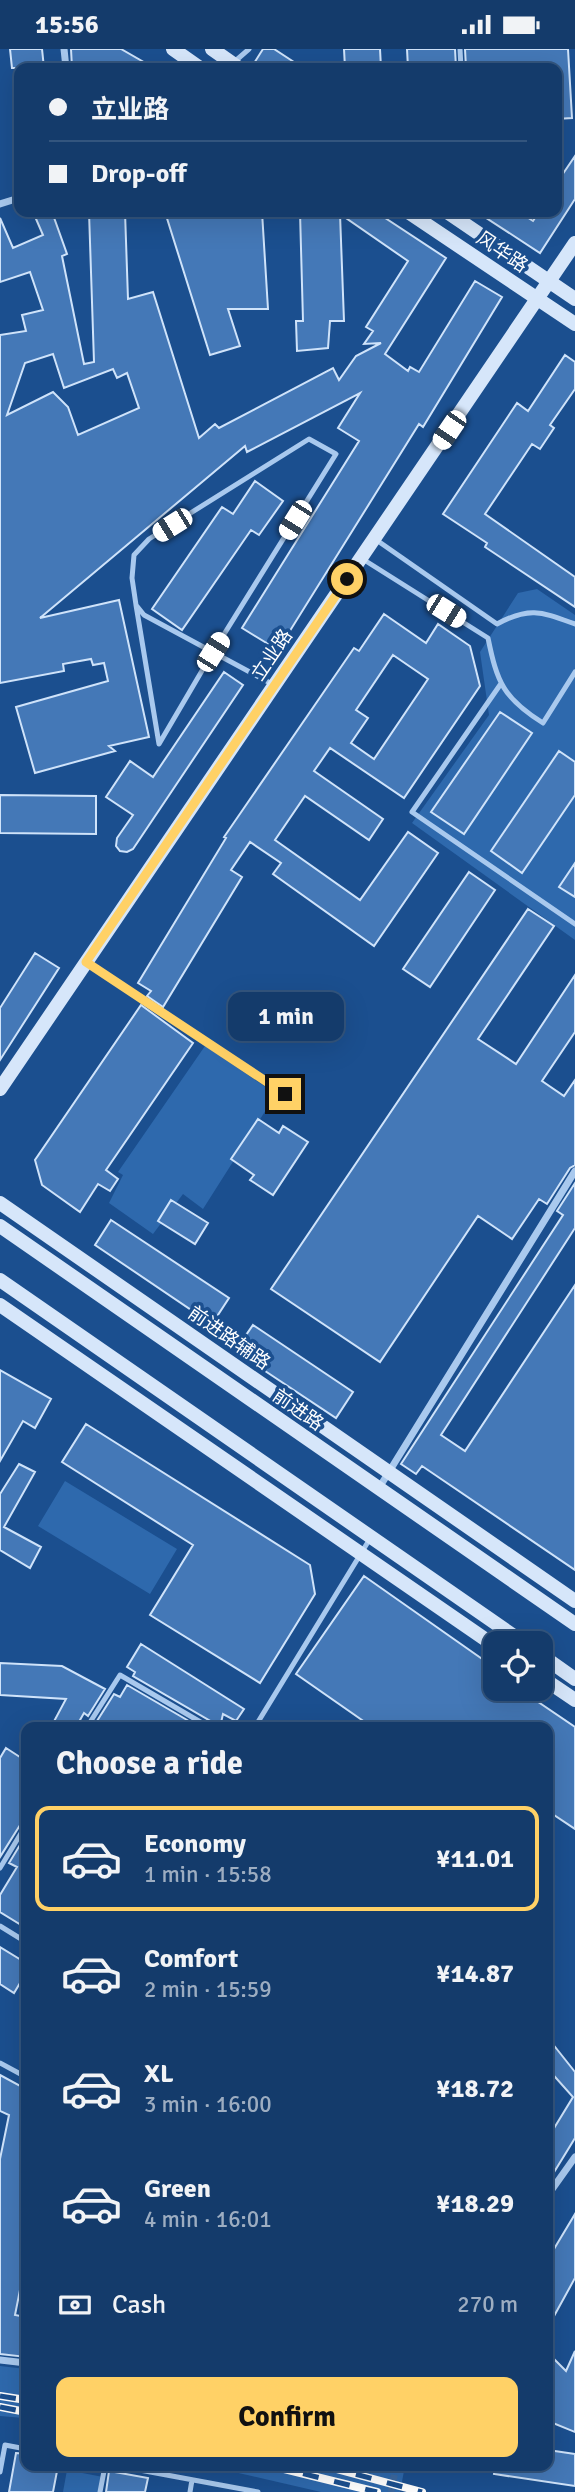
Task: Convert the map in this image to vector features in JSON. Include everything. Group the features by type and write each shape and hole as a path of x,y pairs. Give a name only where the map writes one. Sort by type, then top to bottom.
{"street":[{"path":"173,49 193,63"},
{"path":"212,49 232,63"},
{"name":"风华路","path":"415,217 575,324"},
{"name":"风华路","path":"454,217 575,299"},
{"name":"立业路","path":"0,1089 575,243"},
{"path":"379,1488 575,1171"},
{"name":"前进路辅路","path":"0,1202 575,1601"},
{"name":"前进路","path":"0,1226 575,1624"},
{"path":"0,1280 507,1631"},
{"path":"0,1304 483,1638"},
{"path":"553,1663 575,1679"},
{"path":"553,1685 575,1700"},
{"path":"553,2188 575,2157"},
{"path":"0,2360 21,2362"}],"lane":[{"path":"238,63 249,49"},
{"path":"309,439 336,454 159,744 136,605 132,578 134,555 149,539 309,439"},
{"path":"375,538 497,624 513,616 536,611 575,624"},
{"path":"361,558 488,638 500,685 513,701 543,723 575,671"},
{"path":"136,605 144,615 274,686"},
{"path":"500,685 412,812 575,924"},
{"path":"86,962 285,1094"},
{"path":"258,1722 371,1537"},
{"path":"90,1722 120,1675 200,1722"},
{"path":"0,1868 21,1833"},
{"path":"0,1926 21,1938"},
{"path":"0,2063 21,2074"},
{"path":"0,2472 5,2445 21,2448"},
{"path":"100,2492 104,2471"},
{"path":"144,2471 258,2492"},
{"path":"190,2492 192,2480"}],"shaded area":[{"path":"537,589 575,615 575,940 412,823 489,715 480,652 518,593"},
{"path":"205,1046 276,1094 203,1209 183,1194 153,1234 109,1203 123,1175 118,1172"},
{"path":"65,1481 177,1549 150,1594 38,1526"},
{"path":"0,2366 21,2368 21,2418 0,2416"},
{"path":"67,2471 103,2477 100,2492 63,2492"},
{"path":"230,2471 404,2471 400,2492 321,2492"}],"building":[{"path":"10,49 42,49 43,63 14,63 12,68"},
{"path":"71,49 121,49 145,63 72,63"},
{"path":"263,49 274,49 295,63 254,63"},
{"path":"344,49 380,49 381,63 345,63"},
{"path":"407,49 455,49 456,63 408,63"},
{"path":"465,49 568,49 572,118 562,119 562,63 466,63"},
{"path":"575,156 575,199 540,253 485,217 527,217 533,221 536,217 562,217 562,175"},
{"path":"35,217 54,217 67,254 62,256 84,364 94,362 89,217 125,217 128,299 153,292 199,438 215,424 219,428 333,368 339,380 356,356 381,343 364,344 373,331 366,327 408,261 344,217 384,217 446,258 385,354 408,371 410,367 419,372 475,281 502,297 423,427 419,424 278,650 242,628 359,441 338,428 360,393 247,452 245,446 40,618 119,600 149,737 109,746 115,751 35,773 16,707 108,681 104,663 93,665 91,659 63,664 64,671 0,683 0,335 26,331 22,315 43,310 30,272 0,282 0,218 13,248 43,235","holes":["53,354 64,388 113,369 117,378 127,373 139,408 78,435 68,407 53,392 7,415 25,363"]},
{"path":"167,217 262,217 268,309 228,309 240,346 210,355"},
{"path":"300,217 340,217 344,321 330,321 328,348 297,351 296,321 303,321"},
{"path":"565,355 575,362 575,389 550,425 554,428 540,449 532,444 485,514 575,577 575,607 485,547 487,543 443,514 517,403 528,411"},
{"path":"255,481 283,501 259,535 251,530 182,630 152,609 222,507 233,514"},
{"path":"384,614 426,643 438,624 470,646 480,686 404,798 330,748 314,771 383,819 369,840 305,796 275,840 360,900 408,832 438,853 374,946 273,874 281,863 250,842 231,870 242,877 163,1007 147,996 151,991 138,983 226,838 224,837 354,648 359,651","holes":["393,655 428,679 374,759 351,743 368,718 356,710"]},
{"path":"224,672 243,685 133,849 120,851 116,846 117,838 133,815 106,797 130,761 153,777"},
{"path":"500,712 532,733 464,834 431,812"},
{"path":"559,751 575,762 575,795 522,873 491,851"},
{"path":"0,795 96,796 96,834 0,833"},
{"path":"575,863 575,897 559,887"},
{"path":"469,872 495,890 430,987 403,969"},
{"path":"528,909 554,926 478,1039 516,1064 575,975 575,1032 542,1081 564,1096 575,1080 575,1165 570,1168 547,1204 539,1199 512,1239 478,1216 380,1362 271,1289"},
{"path":"35,953 59,968 0,1060 0,1008"},
{"path":"141,1005 193,1043 106,1170 118,1179 110,1191 98,1184 80,1212 42,1185 35,1160"},
{"path":"258,1119 279,1133 283,1126 308,1142 273,1195 250,1180 254,1175 231,1159"},
{"path":"575,1183 575,1228 441,1435 465,1451 575,1285 575,1570 422,1466 416,1474 401,1464 563,1215 557,1211"},
{"path":"171,1200 208,1223 195,1244 158,1221"},
{"path":"111,1220 229,1298 212,1324 95,1245"},
{"path":"253,1325 353,1392 336,1418 235,1351"},
{"path":"0,1370 51,1399 35,1428 23,1421 0,1461"},
{"path":"86,1424 310,1565 315,1594 260,1683 150,1615 193,1545 62,1462"},
{"path":"19,1464 35,1472 4,1527 41,1547 30,1568 0,1550 0,1494"},
{"path":"364,1576 483,1660 483,1701 537,1701 575,1727 575,1829 553,1814 553,1722 365,1722 296,1674"},
{"path":"141,1644 244,1709 236,1721 223,1714 221,1722 212,1722 133,1676 135,1672 127,1667"},
{"path":"0,1663 62,1666 105,1689 88,1716 84,1713 79,1722 54,1722 66,1699 0,1695"},
{"path":"127,1685 190,1722 97,1721 114,1694 120,1697"},
{"path":"6,1748 21,1758 21,1824 0,1857 0,1758"},
{"path":"21,1843 21,1925 0,1912 0,1895 17,1867 9,1863"},
{"path":"0,1947 21,1960 21,1981 14,1993 0,1984"},
{"path":"553,2044 575,2072 575,2138 553,2174 553,2130 573,2097 553,2075"},
{"path":"0,2075 21,2086 21,2285 15,2315 21,2316 21,2356 0,2354 0,2159 9,2115 0,2111"},
{"path":"575,2214 575,2278 553,2318 553,2251"},
{"path":"575,2351 575,2432 553,2423 553,2358 566,2371"},
{"path":"553,2451 575,2454 575,2486 494,2474 494,2471 553,2471"},
{"path":"16,2453 21,2454 21,2471 57,2471 53,2492 9,2492"},
{"path":"109,2471 148,2478 145,2492 106,2492"}],"tunnel":[{"path":"391,2492 395,2471"}],"railway":[{"path":"0,2396 21,2399"},
{"path":"0,2407 21,2411"},
{"path":"292,2471 377,2492"},
{"path":"344,2471 422,2492"}],"route":[{"path":"285,1094 86,962 347,579"}]}
